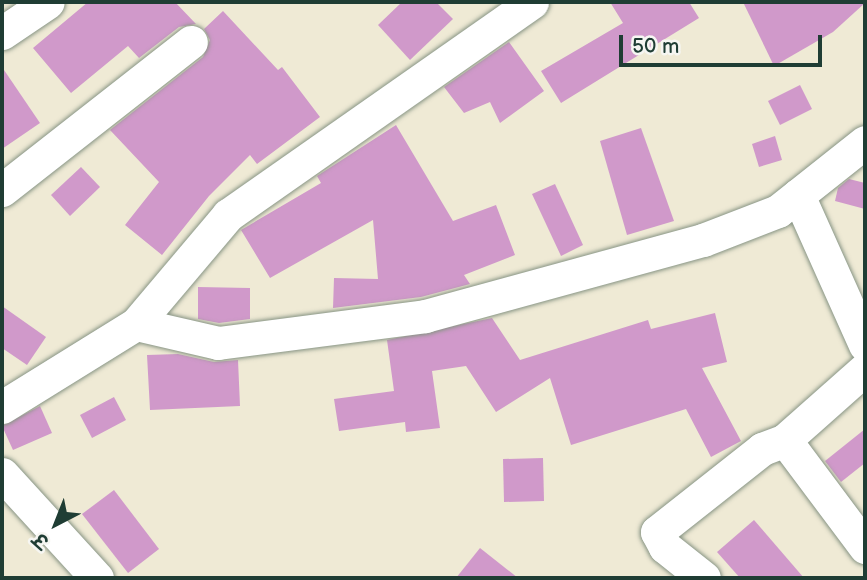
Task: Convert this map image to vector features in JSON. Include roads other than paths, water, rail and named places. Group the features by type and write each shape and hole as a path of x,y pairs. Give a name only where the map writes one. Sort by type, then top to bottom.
{"street":[{"path":"2,407 136,324 228,215 532,2"},
{"path":"2,33 41,4"},
{"path":"2,190 191,41"},
{"path":"136,324 218,343 425,316 703,240 778,211 865,142"},
{"path":"798,195 865,345"},
{"path":"704,578 664,547 657,532 762,449 785,440 865,369"},
{"path":"785,440 865,547"},
{"path":"2,474 97,578"}]}
